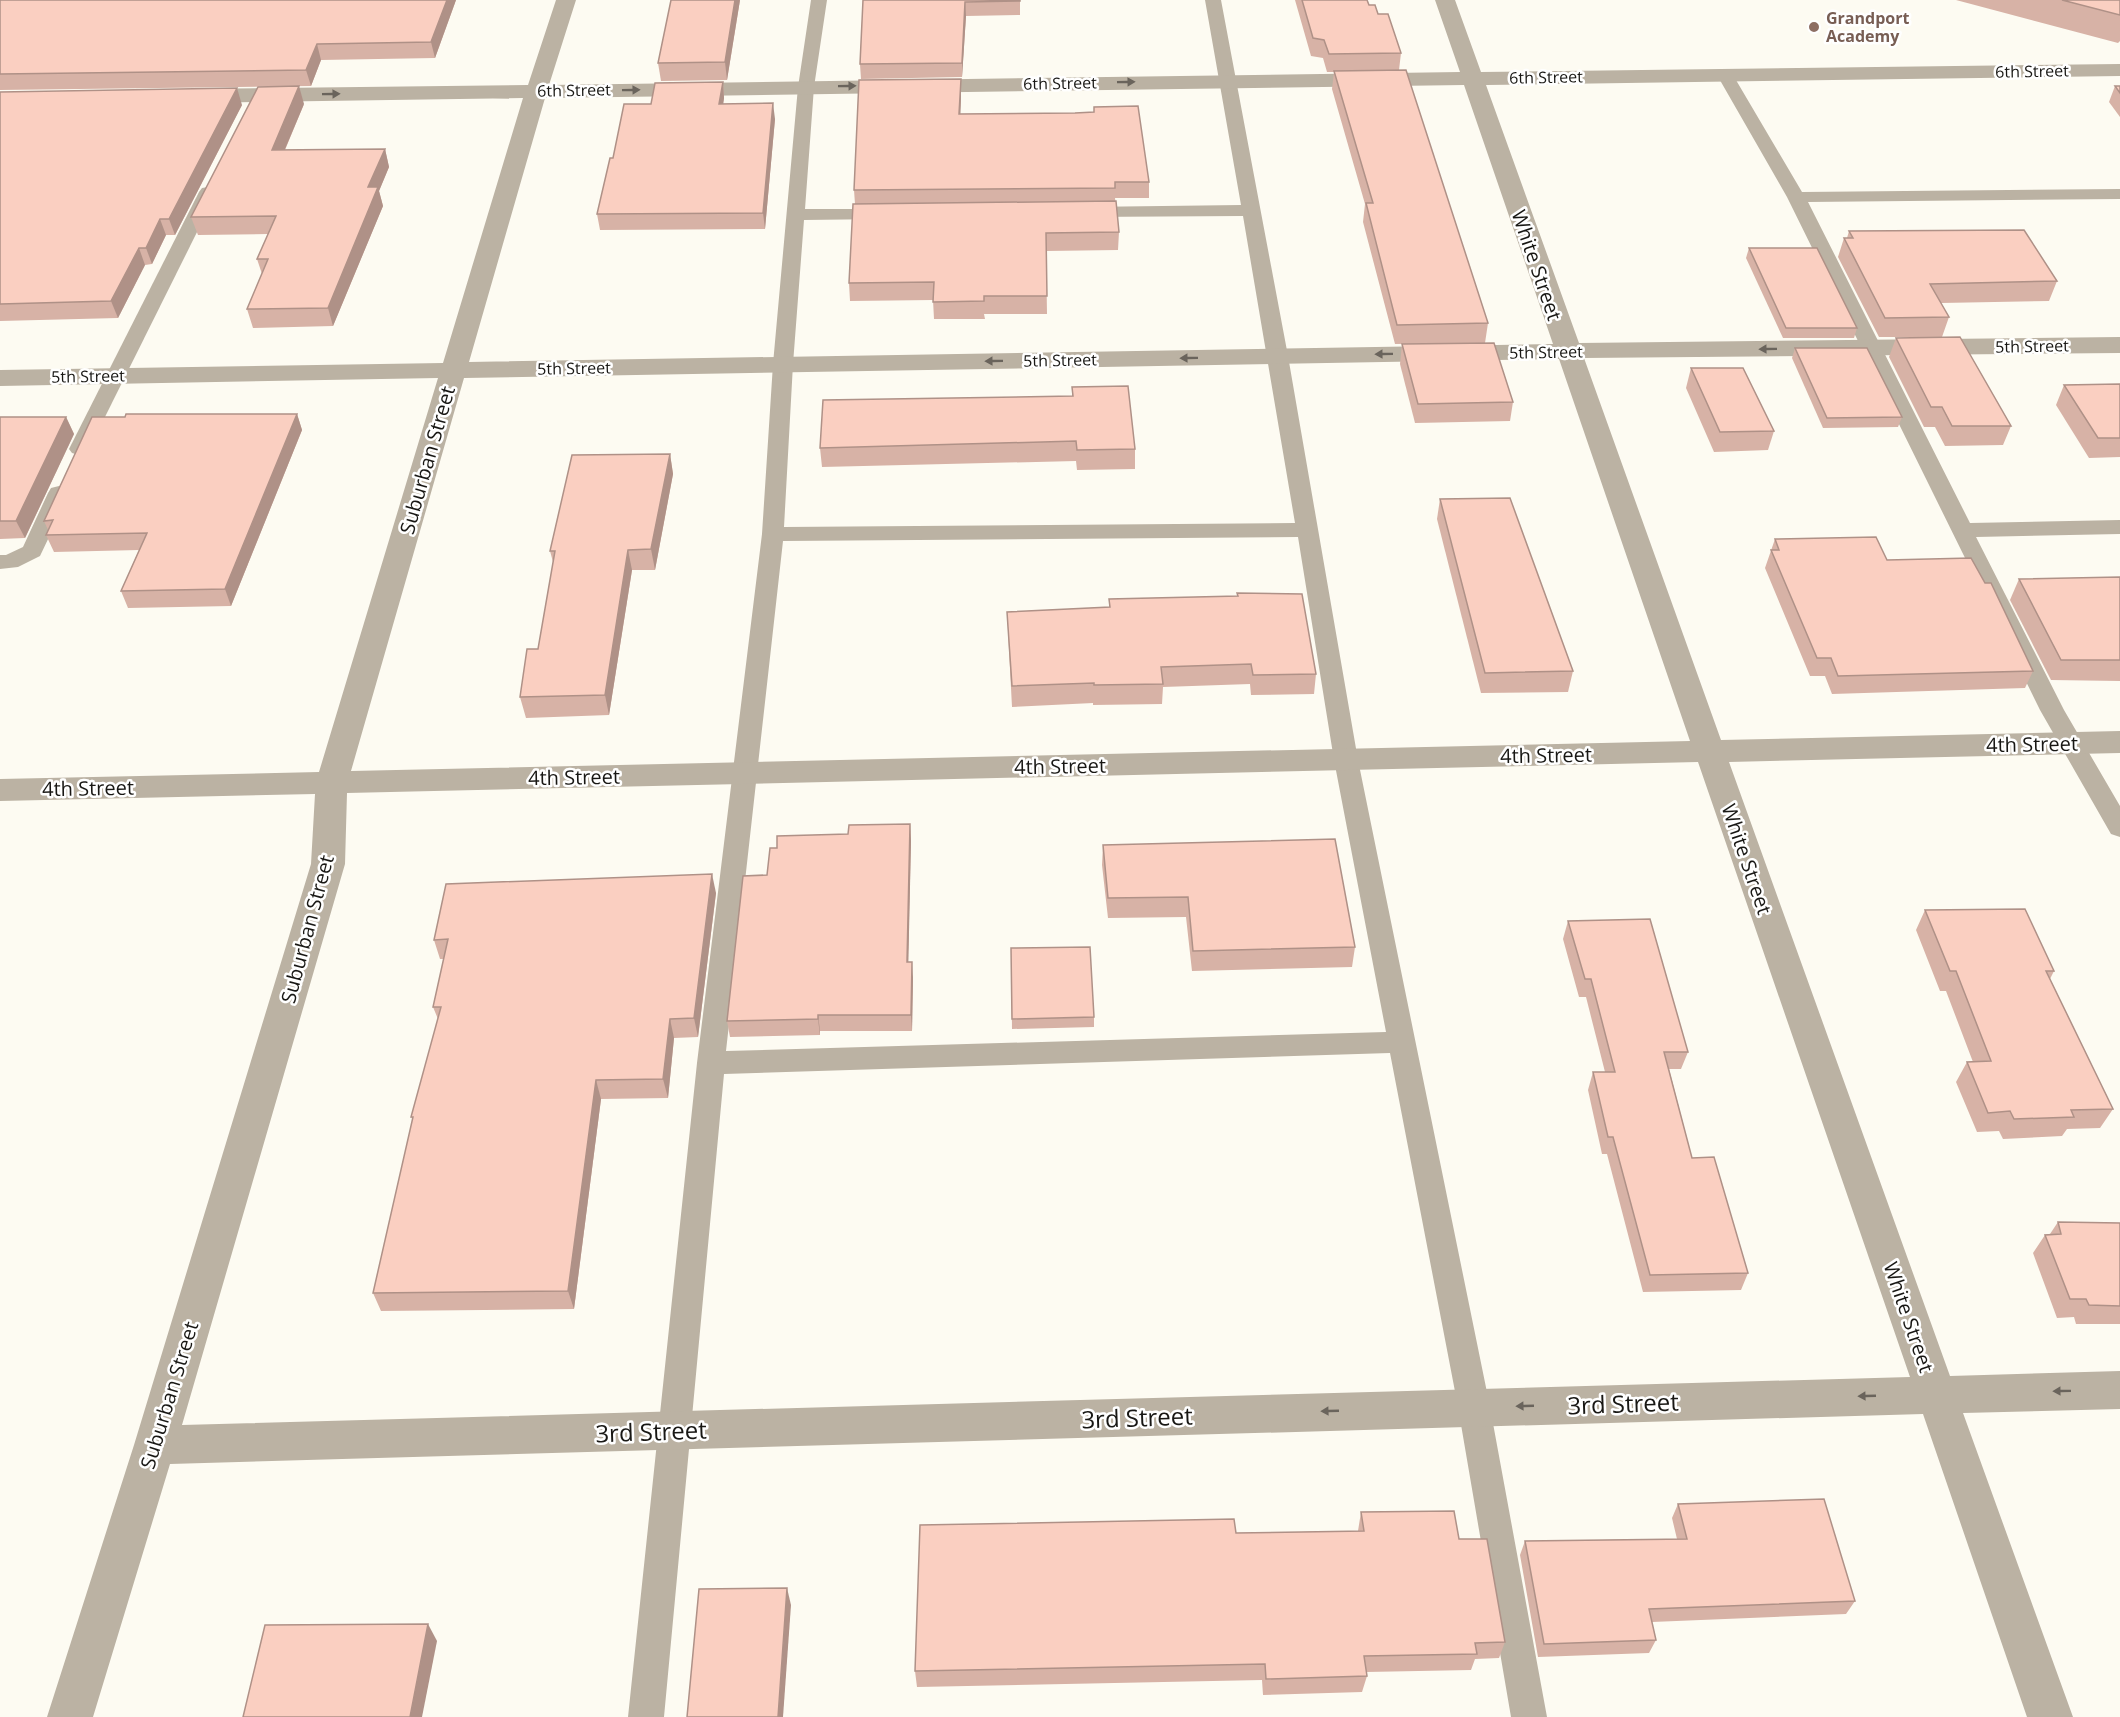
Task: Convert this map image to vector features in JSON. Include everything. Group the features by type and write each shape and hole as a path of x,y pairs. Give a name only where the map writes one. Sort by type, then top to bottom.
{"street":[{"name":"Suburban Street","path":"70,1717 328,864 332,782 536,91 566,0"},
{"name":"White Street","path":"1445,0 2050,1717"},
{"name":"6th Street","path":"175,96 2120,70"},
{"name":"5th Street","path":"0,378 1568,351 2120,345"},
{"name":"4th Street","path":"0,790 2120,742"},
{"name":"3rd Street","path":"154,1445 2120,1390"}],"lane":[{"path":"646,1717 711,1063 773,534 783,364 806,87 819,0"},
{"path":"1213,0 1278,356 1346,760 1474,1407 1529,1717"},
{"path":"1725,75 1796,197 2052,710 2120,828"},
{"path":"246,115 257,95"},
{"path":"0,562 10,562 32,551 215,177"},
{"path":"1796,197 2120,194"},
{"path":"1071,212 1250,210"},
{"path":"796,215 903,214"},
{"path":"1963,530 2120,527"},
{"path":"773,534 1307,530"},
{"path":"711,1063 1402,1041"}],"building":[{"path":"0,0 447,0 431,42 317,44 306,70 0,74"},
{"path":"671,0 735,0 725,62 658,63"},
{"path":"863,0 1020,1 965,2 962,63 860,64"},
{"path":"1302,0 1367,0 1369,5 1375,5 1378,14 1388,14 1401,53 1329,54 1324,40 1313,38"},
{"path":"2062,0 2120,0 2120,15"},
{"path":"1406,70 1488,323 1397,325 1366,203 1373,203 1334,71"},
{"path":"961,79 959,114 1075,113 1094,112 1094,107 1138,106 1149,182 1115,182 1115,188 854,190 859,80"},
{"path":"723,82 719,104 773,103 763,213 597,214 610,158 613,158 624,104 651,104 655,83"},
{"path":"299,86 272,150 385,149 368,187 378,187 328,308 247,309 268,259 257,259 276,216 191,217 258,87"},
{"path":"237,88 169,219 160,219 146,248 139,248 111,301 0,304 0,92"},
{"path":"1116,201 1119,232 1046,233 1047,296 984,296 984,301 933,302 934,282 849,283 853,204"},
{"path":"2024,230 2057,281 1930,284 1949,317 1885,318 1844,238 1853,238 1849,231"},
{"path":"1749,248 1817,248 1857,328 1786,328"},
{"path":"1960,337 2011,426 1952,426 1942,407 1931,407 1896,338"},
{"path":"1494,343 1513,402 1418,404 1402,344"},
{"path":"1795,348 1867,348 1902,417 1827,418"},
{"path":"1691,368 1743,368 1774,431 1720,432"},
{"path":"2120,384 2120,438 2098,438 2064,385"},
{"path":"1128,386 1135,449 1077,450 1076,441 820,448 823,400 1073,396 1072,387"},
{"path":"126,414 297,414 225,589 121,591 147,533 46,535 53,520 44,521 92,417 125,417"},
{"path":"0,417 66,417 16,521 0,521"},
{"path":"670,454 651,549 628,550 605,695 520,697 527,649 538,649 555,551 550,551 572,455"},
{"path":"1510,498 1573,671 1485,673 1440,499"},
{"path":"1876,537 1887,560 1971,558 1985,583 1991,583 2033,671 1838,676 1831,658 1817,658 1771,550 1779,550 1775,539"},
{"path":"2120,577 2120,660 2061,660 2019,579"},
{"path":"1237,593 1302,594 1316,674 1253,675 1251,664 1161,667 1163,684 1094,685 1094,683 1012,686 1007,612 1110,607 1109,599 1238,596"},
{"path":"910,824 907,962 912,962 911,1015 818,1015 818,1019 727,1021 743,876 767,875 770,848 777,848 777,836 848,834 849,825"},
{"path":"1335,839 1355,947 1193,951 1188,897 1108,898 1103,845"},
{"path":"712,874 694,1018 670,1019 663,1079 596,1080 568,1291 373,1293 413,1117 411,1117 441,1007 433,1007 448,939 434,940 446,884"},
{"path":"2025,909 2054,971 2046,971 2113,1109 2071,1110 2074,1117 2014,1119 2010,1111 1988,1113 1967,1062 1991,1061 1956,971 1950,971 1925,910"},
{"path":"1650,919 1688,1052 1664,1052 1692,1158 1714,1157 1748,1273 1650,1275 1613,1137 1608,1137 1593,1072 1615,1072 1591,979 1585,979 1568,921"},
{"path":"1090,947 1094,1017 1012,1019 1011,948"},
{"path":"2058,1222 2120,1223 2120,1306 2089,1305 2086,1299 2070,1299 2045,1235 2061,1234"},
{"path":"1824,1499 1855,1601 1649,1609 1656,1640 1544,1644 1525,1541 1687,1539 1678,1504"},
{"path":"1454,1511 1459,1539 1487,1539 1505,1642 1475,1643 1477,1654 1364,1656 1367,1676 1266,1679 1265,1664 915,1671 920,1525 1234,1519 1236,1533 1364,1531 1361,1512"},
{"path":"787,1588 778,1717 687,1717 699,1589"},
{"path":"428,1624 410,1717 243,1717 265,1625"}],"place":[{"name":"Grandport Academy","path":"1814,27"}]}
